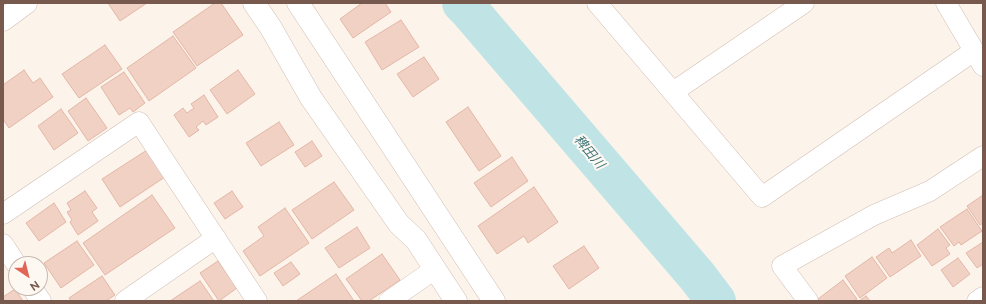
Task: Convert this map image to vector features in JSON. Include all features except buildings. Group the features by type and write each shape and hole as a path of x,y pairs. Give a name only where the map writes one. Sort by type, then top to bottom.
{"street":[{"path":"3,20 26,3"},
{"path":"254,3 271,28 311,98 400,224 416,240 456,301"},
{"path":"298,3 494,301"},
{"path":"597,3 762,197 979,58 946,3"},
{"path":"673,92 804,3"},
{"path":"3,214 139,122 257,301"},
{"path":"808,301 782,266 874,215 930,191 983,156"},
{"path":"125,301 216,238"},
{"path":"3,244 11,256"},
{"path":"389,301 435,269"},
{"path":"977,301 983,297"}],"waterway":[{"name":"稗田川","path":"462,3 697,276 716,301"}]}
